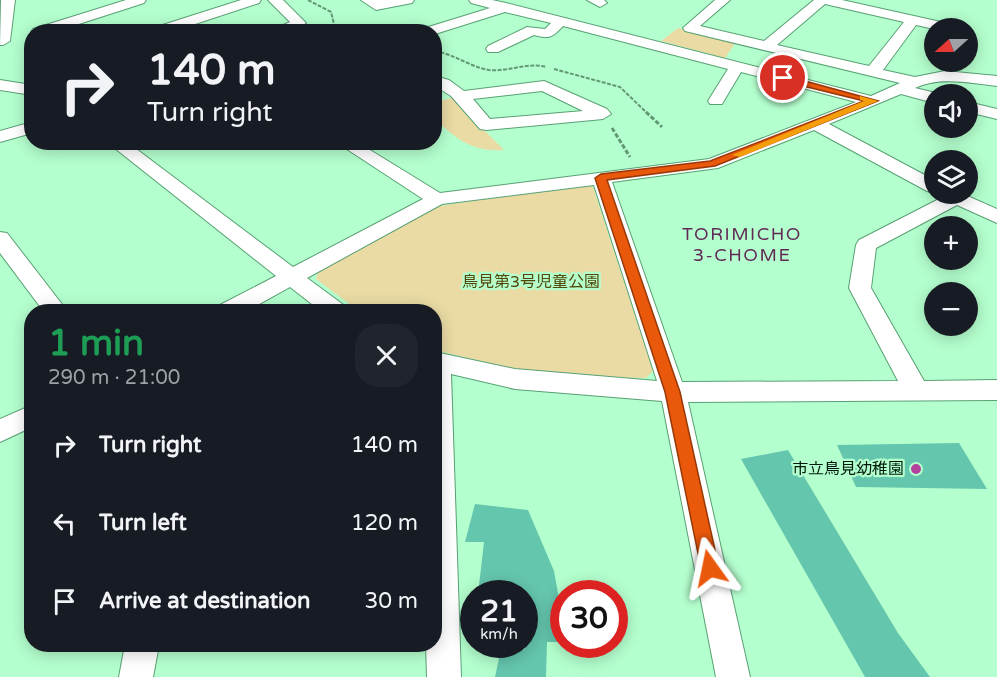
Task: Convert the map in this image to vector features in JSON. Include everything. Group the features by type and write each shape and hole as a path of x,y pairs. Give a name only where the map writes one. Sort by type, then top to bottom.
{"street":[{"path":"8,0 1,41 24,35"},
{"path":"74,24 88,7 139,0"},
{"path":"196,24 254,0"},
{"path":"275,0 299,23 296,24"},
{"path":"368,0 376,6 407,0"},
{"path":"477,0 873,101"},
{"path":"442,27 534,0"},
{"path":"723,0 690,28 873,72 924,93"},
{"path":"767,46 823,0 924,23"},
{"path":"873,72 912,20"},
{"path":"493,49 532,30 548,34 561,21"},
{"path":"716,101 737,66"},
{"path":"242,304 437,199 712,164 908,85 945,76 997,81"},
{"path":"442,82 461,96 486,125 603,114"},
{"path":"0,85 24,89"},
{"path":"461,96 544,86 603,114"},
{"path":"978,109 997,114"},
{"path":"815,124 924,182"},
{"path":"0,137 24,130"},
{"path":"125,150 327,304"},
{"path":"357,150 437,199"},
{"path":"601,178 673,392 733,677"},
{"path":"916,390 860,288 866,245 938,204"},
{"path":"969,204 997,217"},
{"path":"0,238 50,304"},
{"path":"442,363 515,379 673,392 997,390"},
{"path":"0,431 24,419"},
{"path":"442,598 444,677"},
{"path":"136,677 141,652"}],"path":[{"path":"308,0 331,12 334,24"},
{"path":"603,114 640,173"}],"green space":[{"path":"678,28 736,42 725,58 661,41"},
{"path":"452,98 504,150 474,147 458,139 442,125 442,100"},
{"name":"鳥見第3号児童公園","path":"586,184 593,187 653,371 646,378 546,376 442,352 442,304 349,304 316,279 318,272 439,206"}],"building":[{"path":"959,443 987,489 856,487 837,445"},
{"path":"788,450 898,633 930,677 865,677 741,459"},
{"path":"475,504 528,510 554,571 556,580 550,580 550,642 547,642 546,677 495,677 499,658 538,658 538,580 480,580 484,542 465,542"}],"slow traffic":[{"path":"737,155 873,101 863,98"}],"place":[{"name":"市立鳥見幼稚園","path":"916,469"}],"district":[{"name":"TORIMICHO 3-CHOME","path":"742,244"}],"route":[{"path":"710,568 673,392 601,178 712,164 873,101 783,78"}]}
